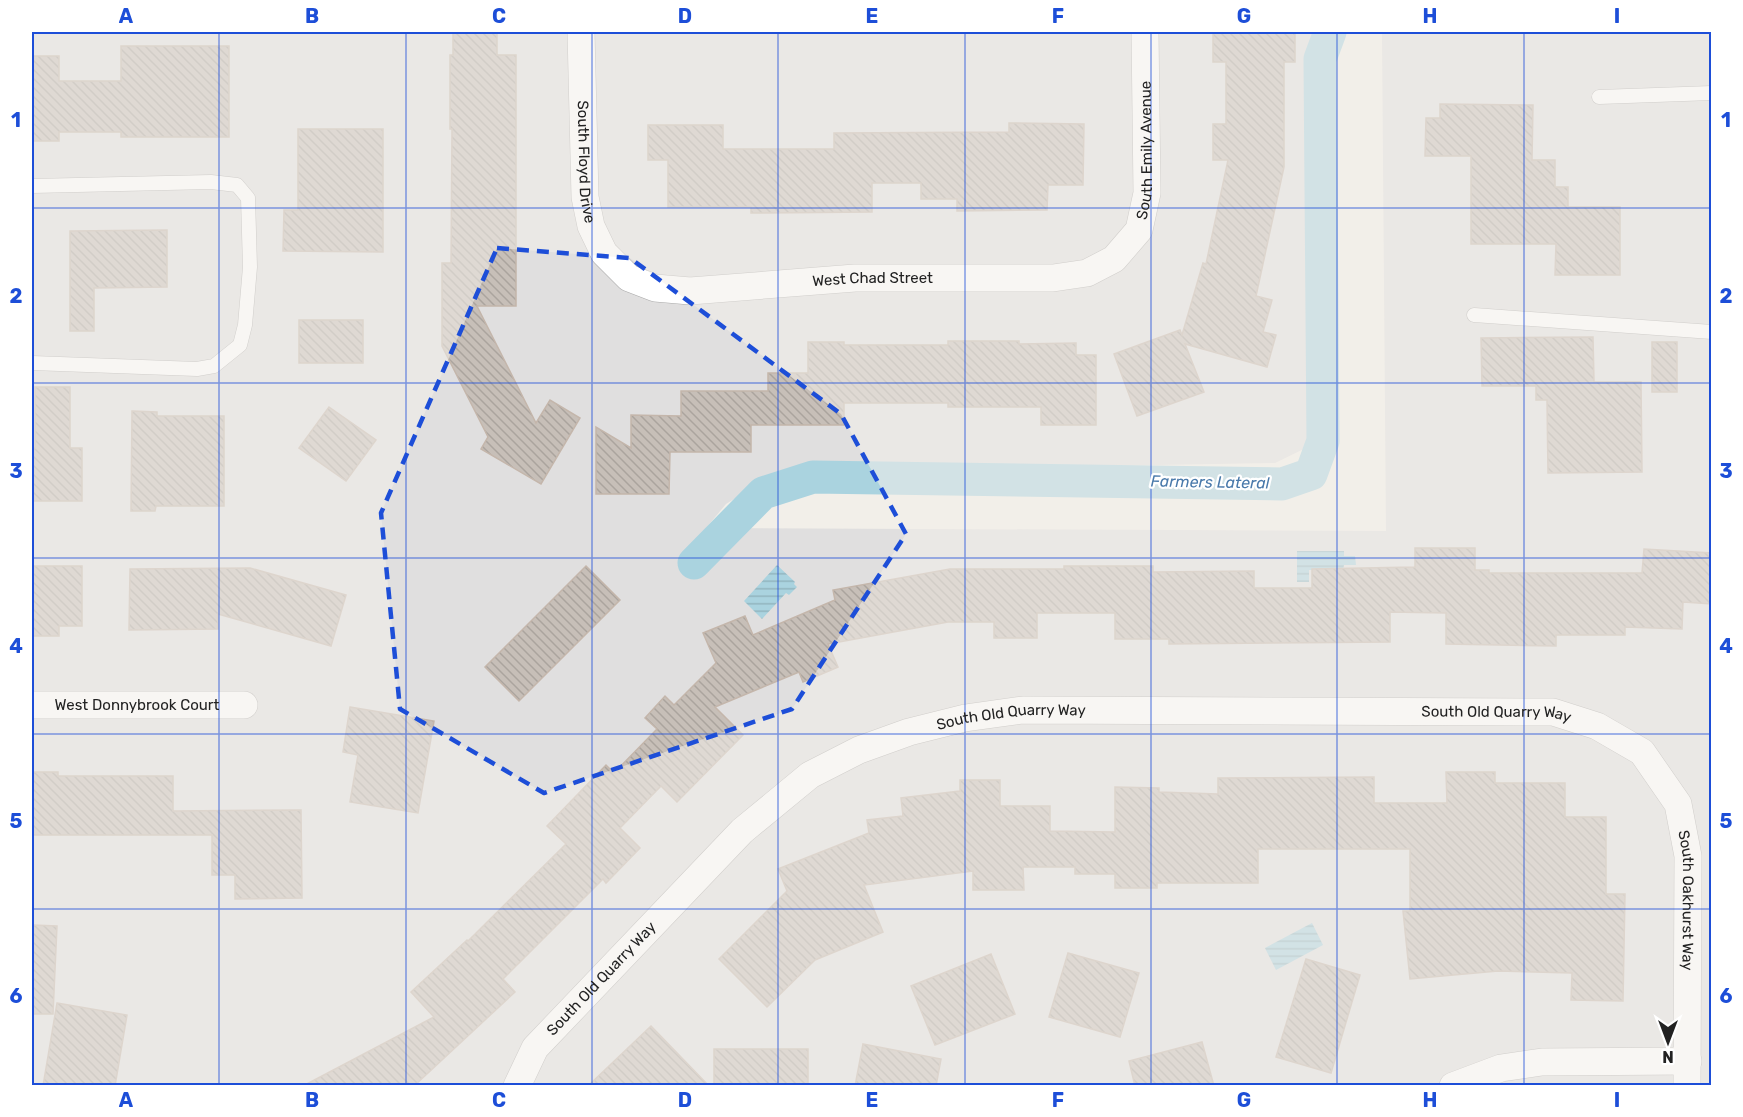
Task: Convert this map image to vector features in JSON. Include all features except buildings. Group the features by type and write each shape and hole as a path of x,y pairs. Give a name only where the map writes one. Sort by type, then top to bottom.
{"street":[{"name":"South Floyd Drive","path":"581,32 585,197 591,226 604,253 629,278"},
{"name":"South Emily Avenue","path":"1114,259 1139,230 1147,193 1145,32"},
{"name":"West Chad Street","path":"629,278 655,288 690,291 855,278 1053,278 1087,273 1114,259"},
{"name":"West Donnybrook Court","path":"32,705 244,705"},
{"name":"South Old Quarry Way","path":"517,1086 535,1047 742,831 810,775 859,750 909,732 965,718 1023,710 1553,712 1598,726 1642,752"},
{"name":"South Oakhurst Way","path":"1453,1086 1502,1068 1542,1062 1688,1073 1688,856 1678,804 1642,752"}],"lane":[{"path":"1599,96 1712,93"},
{"path":"32,186 211,182 237,185 248,198 250,267 245,325 240,345 214,366 197,369 32,363"},
{"path":"1474,315 1712,332"}],"highlighted area":[{"path":"497,248 630,258 841,414 906,534 792,709 544,793 400,709 381,513"}],"shaded area":[{"path":"32,32 1327,32 1318,68 1320,441 1275,463 776,473 726,504 706,528 1386,531 1382,32 1711,32 1711,1085 32,1085"}],"water":[{"path":"1297,551 1344,551 1344,556 1355,556 1356,565 1344,565 1343,570 1309,570 1309,582 1297,582"},
{"path":"777,565 795,582 797,587 789,595 786,593 762,619 744,601"},
{"path":"1312,923 1323,945 1276,970 1265,948"}],"waterway":[{"name":"Farmers Lateral","path":"694,563 763,493 813,477 1282,484 1311,474 1323,441 1320,59 1330,32"}]}
